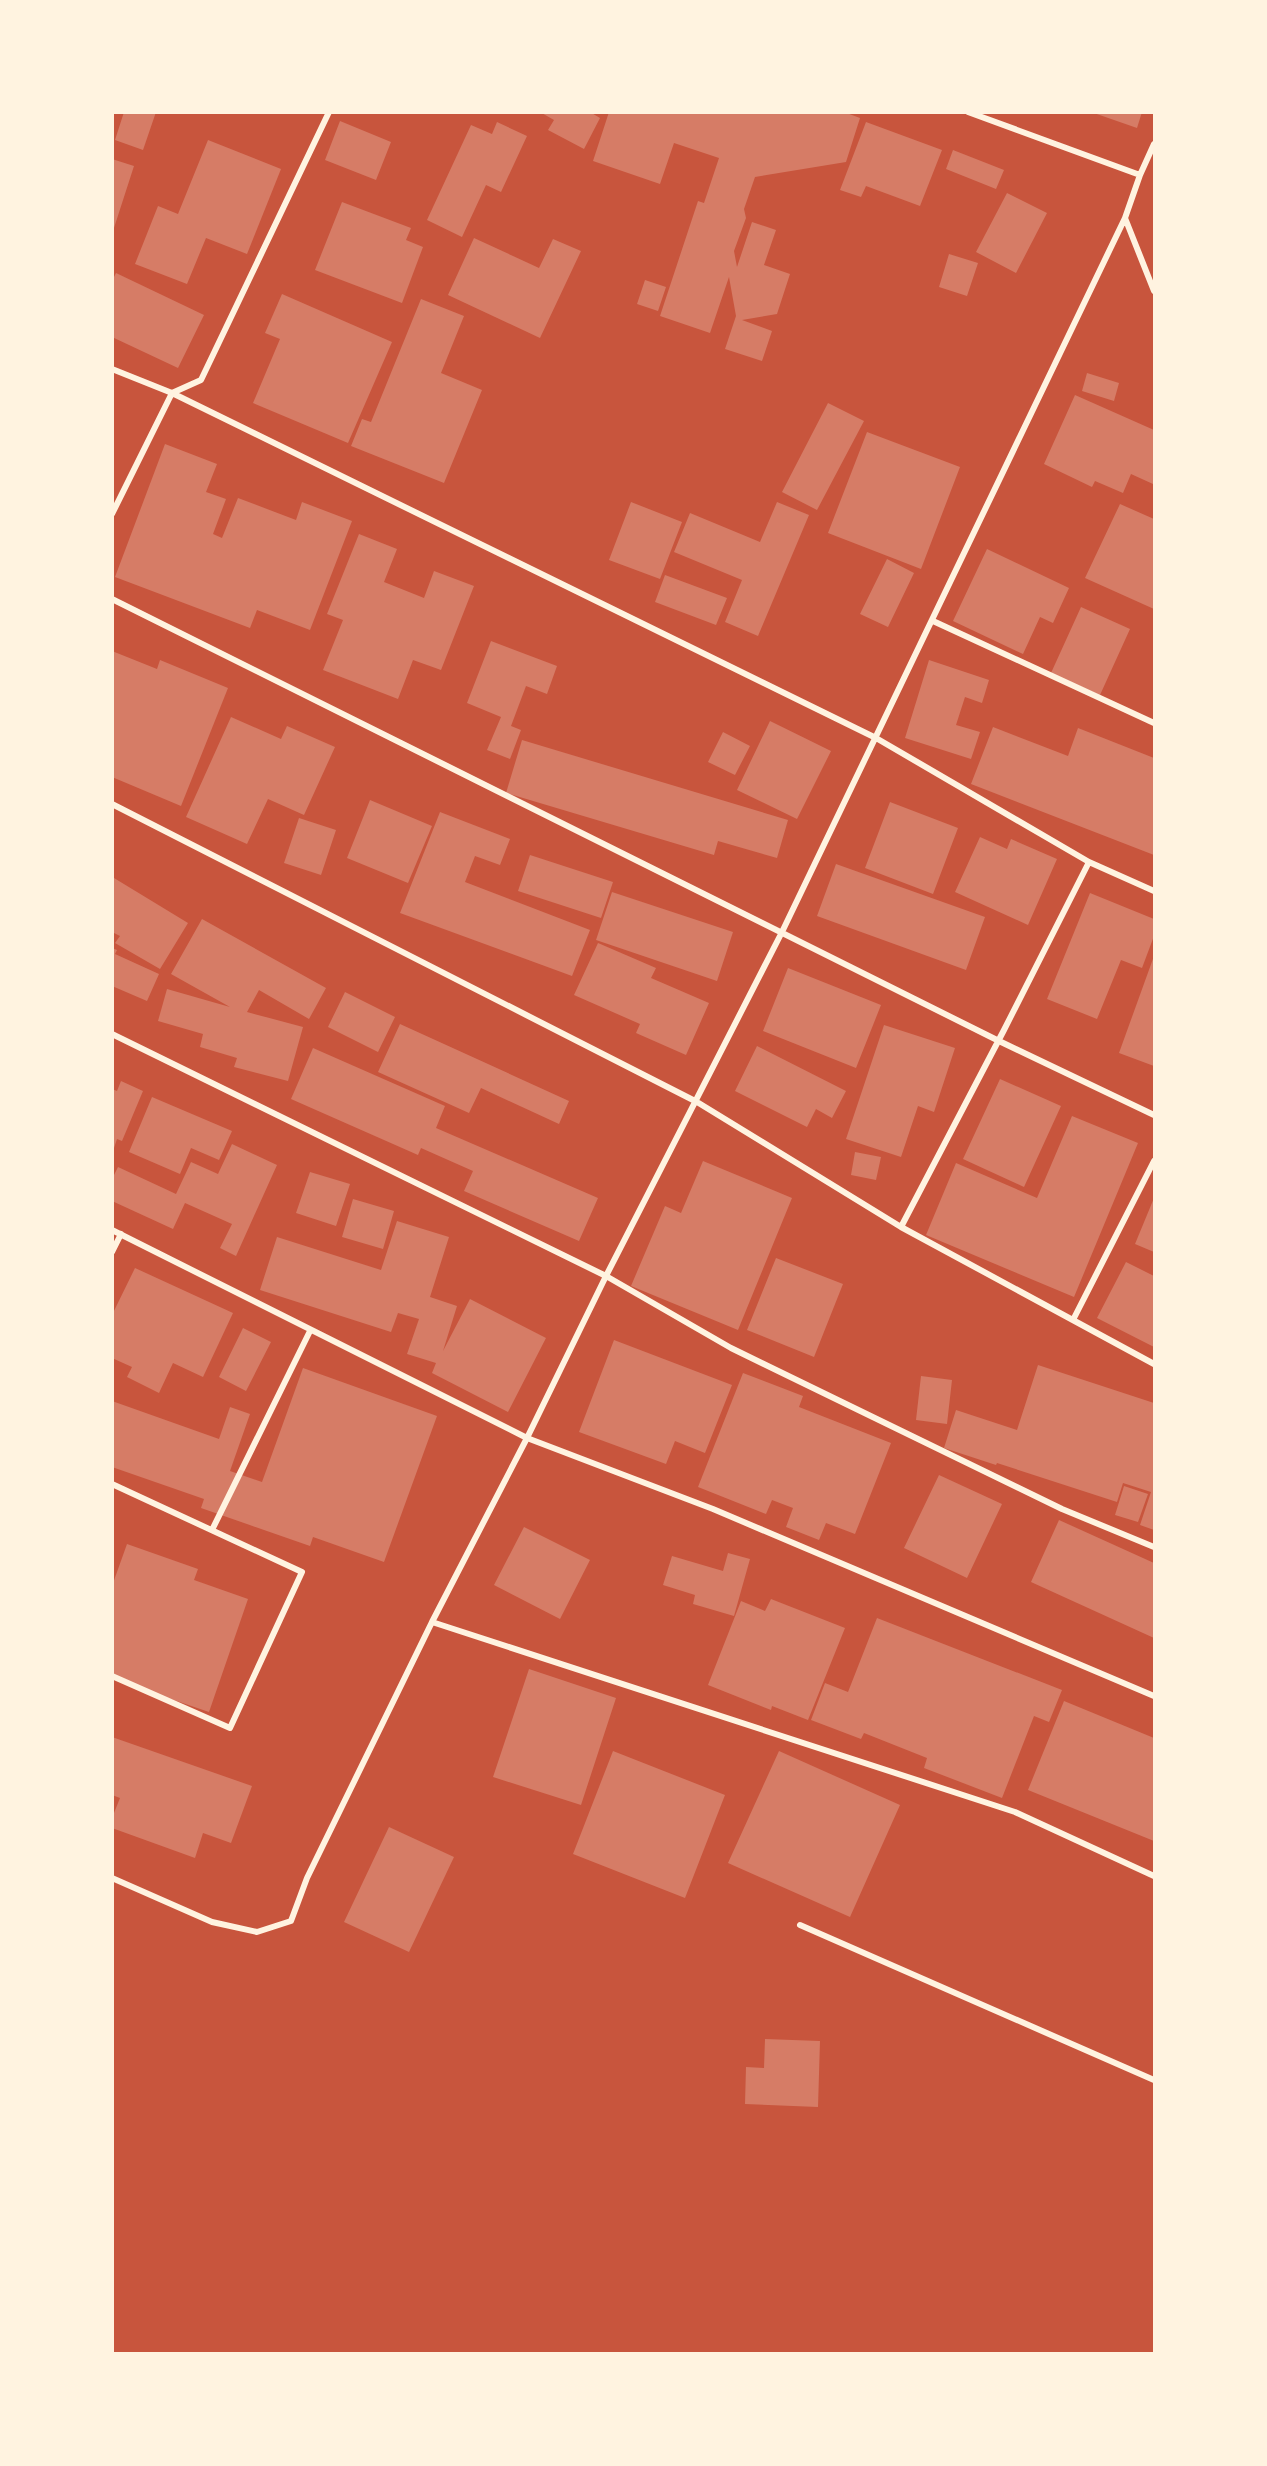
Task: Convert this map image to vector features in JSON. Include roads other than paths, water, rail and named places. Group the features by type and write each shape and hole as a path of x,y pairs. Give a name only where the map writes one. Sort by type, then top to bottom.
{"street":[{"path":"112,514 172,393 201,380 329,112"},
{"path":"969,112 1140,175"},
{"path":"112,1878 212,1922 257,1932 291,1921 307,1878 432,1622 782,932 1125,218 1140,175 1155,144"},
{"path":"1125,218 1155,291"},
{"path":"112,369 172,393 876,738 1089,862 1155,891"},
{"path":"112,598 999,1041 1155,1115"},
{"path":"933,621 1155,723"},
{"path":"112,804 697,1102 900,1227 1155,1364"},
{"path":"900,1227 999,1041 1089,862"},
{"path":"112,1034 606,1276 731,1348 1062,1509 1155,1547"},
{"path":"1072,1320 1155,1161"},
{"path":"112,1230 527,1438 713,1509 1155,1696"},
{"path":"112,1252 121,1234"},
{"path":"212,1530 310,1331"},
{"path":"112,1484 302,1572 230,1728 112,1676"},
{"path":"432,1622 1015,1812 1155,1876"},
{"path":"800,1925 1155,2080"}]}
